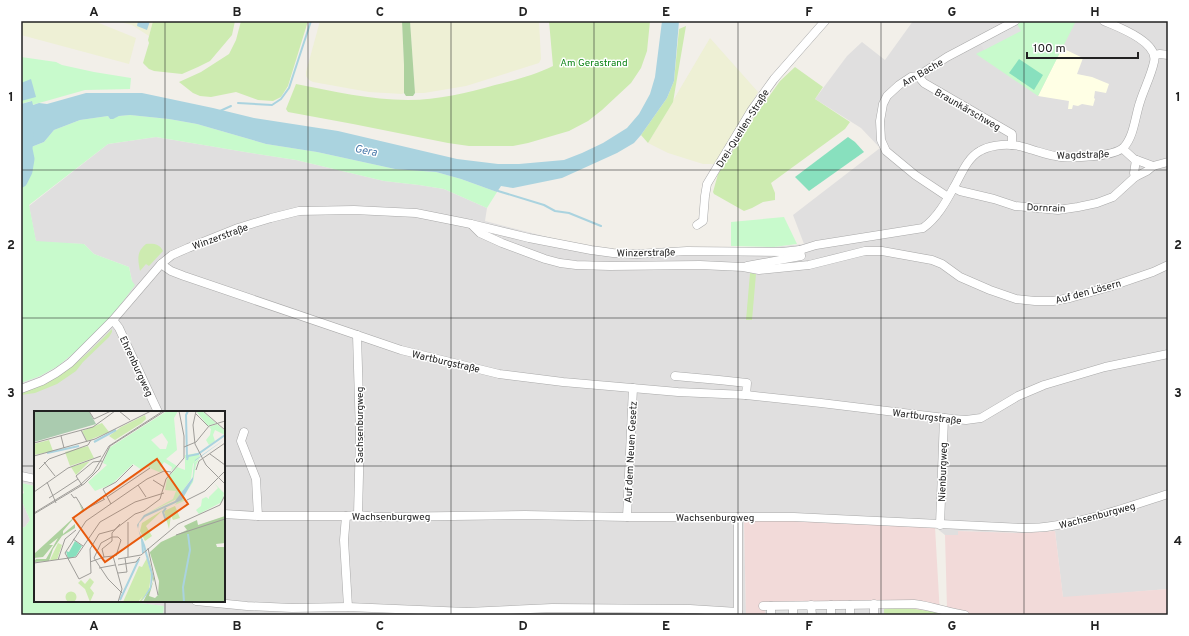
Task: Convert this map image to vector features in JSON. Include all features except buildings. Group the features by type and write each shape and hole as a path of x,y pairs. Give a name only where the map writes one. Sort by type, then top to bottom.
{"street":[{"name":"Drei-Quellen-Straße","path":"697,225 703,221 705,196 708,184 750,111 774,79 825,21"},
{"name":"Am Bache","path":"948,197 915,175 886,151 881,140 880,113 883,104 887,96 911,77 918,76 947,57 1015,21"},
{"path":"1104,21 1139,38 1150,48 1155,56 1160,54 1168,55"},
{"name":"Wagdstraße","path":"923,228 933,219 954,188 965,166 980,150 1001,145 1012,145 1057,156 1106,155 1122,149 1129,140 1155,56"},
{"name":"Braunkärschweg","path":"918,76 924,83 1012,134 1012,145"},
{"path":"1122,149 1136,160 1153,166"},
{"path":"1135,177 1134,173 1136,160"},
{"name":"Dornrain","path":"954,188 1015,206 1058,210 1097,203 1113,196 1135,177 1153,166 1168,162"},
{"name":"Winzerstraße","path":"21,389 42,381 70,363 113,320 161,264 172,255 238,228 299,211 385,210 416,213 564,245 613,253 637,254 687,251 782,252 923,228"},
{"name":"Winzerstraße","path":"471,224 480,233 502,243 560,263 610,266 743,267 759,270 809,265 865,251 882,251 932,260 942,264"},
{"name":"Winzerstraße","path":"743,267 801,256 800,250"},
{"name":"Wartburgstraße","path":"161,264 171,271 184,276 401,350 499,374 551,381 633,388 746,395 966,420 981,418 1018,396 1044,385 1105,367 1168,354"},
{"name":"Auf den Lösern","path":"942,264 960,277 990,290 1016,299 1035,302 1070,298 1153,272 1168,265"},
{"name":"Ehrenburgweg","path":"113,320 119,328 158,411"},
{"name":"Sachsenburgweg","path":"357,335 360,434 358,515"},
{"path":"675,376 747,383 746,395"},
{"name":"Auf dem Neuen Gesetz","path":"627,517 633,388"},
{"name":"Nienburgweg","path":"940,525 944,418"},
{"path":"244,432 241,441 256,479 258,516"},
{"path":"21,476 34,479"},
{"name":"Wachsenburgweg","path":"225,514 258,516 358,515 377,517 525,515 627,517 794,517 1022,528 1051,527 1083,520 1168,494"},
{"path":"346,516 344,540 348,607"},
{"path":"206,602 292,612 348,607 467,613 552,608 690,609 738,614 738,517"},
{"path":"850,604 850,615"},
{"path":"874,604 874,615"},
{"path":"772,615 767,606 914,604 965,615"},
{"path":"811,605 812,615"},
{"path":"831,605 831,615"},
{"path":"793,606 793,615"}],"shaded area":[{"path":"21,21 94,21 136,38 129,64 21,35"},
{"path":"116,21 153,21 149,36 132,25"},
{"path":"320,21 402,21 404,93 369,92 309,80 306,76 306,72"},
{"path":"410,21 539,21 541,59 539,63 466,86 424,93 415,93"},
{"path":"913,21 1168,21 1168,589 1063,598 1055,531 1022,533 958,531 958,535 945,535 935,527 744,520 746,615 163,615 164,606 116,602 225,602 225,411 34,411 34,486 21,483 21,383 40,376 58,366 86,343 132,281 129,267 94,254 84,244 36,242 29,206 108,144 156,137 296,160 384,181 444,189 487,208 485,221 571,243 611,249 636,250 686,247 773,247 804,244 793,215 880,148 861,128 815,99 847,56 862,42 885,60"},
{"path":"1015,21 1021,31 984,50 978,40"},
{"path":"710,38 758,92 723,153 714,164 703,164 668,153 648,143"},
{"path":"1062,48 1083,58 1077,74 1092,77 1109,84 1106,93 1095,91 1093,106 1082,104 1078,106 1073,105 1072,109 1068,109 1069,101 1038,96"},
{"path":"21,499 30,520 25,527 21,528"},
{"path":"744,520 935,527 940,615 746,615"},
{"path":"958,531 1022,533 1055,531 1063,597 1168,589 1168,615 976,615 947,609 945,535 958,535"},
{"path":"765,602 884,602 884,615 765,615"}],"green space":[{"path":"153,21 235,21 232,35 210,61 182,74 154,71 149,69 143,63 149,43 148,40"},
{"path":"241,21 308,21 288,86 281,97 273,101 258,100 236,92 211,97 200,96 193,93 179,82 201,72 229,54 236,40"},
{"path":"402,21 410,21 415,93 413,96 406,96 404,93"},
{"name":"Am Gerastrand","path":"549,21 650,21 647,51 641,68 631,83 588,121 569,131 513,146 469,146 288,112 286,109 296,84 366,97 394,100 419,100 463,93 532,75 553,66"},
{"path":"1020,21 1076,21 1038,96 976,54 1020,31 1017,24"},
{"path":"686,26 673,102 648,143 641,135 667,98 674,81 679,29"},
{"path":"21,57 56,62 62,65 94,72 131,78 130,89 85,90 32,105 31,101 21,104"},
{"path":"1019,59 1043,75 1034,90 1009,73"},
{"path":"795,67 823,87 815,99 850,122 845,129 771,183 775,193 775,200 763,202 744,211 714,194 713,192 718,174 755,116 780,81"},
{"path":"130,115 169,119 197,124 266,144 317,152 395,169 436,172 497,192 487,208 444,189 384,181 296,160 156,137 108,144 29,205 36,241 84,244 94,254 129,267 132,281 135,285 113,315 86,343 58,366 40,376 21,383 21,151 44,142 54,130 80,120 108,116 110,119"},
{"path":"848,137 864,152 809,191 795,177"},
{"path":"784,217 797,244 774,247 731,246 731,222"},
{"path":"146,244 156,244 163,251 149,266 146,264 140,271 138,260 139,253"},
{"path":"750,273 756,274 752,320 746,320"},
{"path":"112,329 109,337 83,362 76,371 57,384 35,393 21,395 21,393 47,383 59,376 83,357"},
{"path":"21,483 34,486 34,602 140,603 164,606 163,615 21,615 21,528 25,527 30,520 21,499 21,495 24,493"},
{"path":"884,606 941,613 941,615 884,615"}],"water":[{"path":"138,21 150,21 147,30 137,26"},
{"path":"662,21 679,21 674,81 667,98 634,143 617,153 562,178 513,188 501,186 497,192 436,172 395,169 317,152 266,144 197,124 169,119 130,115 119,116 113,119 110,119 108,116 80,120 54,130 44,142 21,151 21,104 32,101 33,105 39,103 47,104 86,93 142,93 254,118 338,131 457,159 498,164 519,164 564,160 603,143 627,128 639,114 650,94 655,77"},
{"path":"31,79 36,97 21,101 21,83"},
{"path":"32,154 33,167 21,185 21,175 26,167 26,156"}],"waterway":[{"path":"238,103 272,105 281,99 289,88 311,21"},
{"path":"220,111 231,106"},
{"name":"Gera","path":"21,181 26,171 28,159 26,149 27,131"},
{"path":"498,191 544,205 555,211 569,213 601,226"}]}
